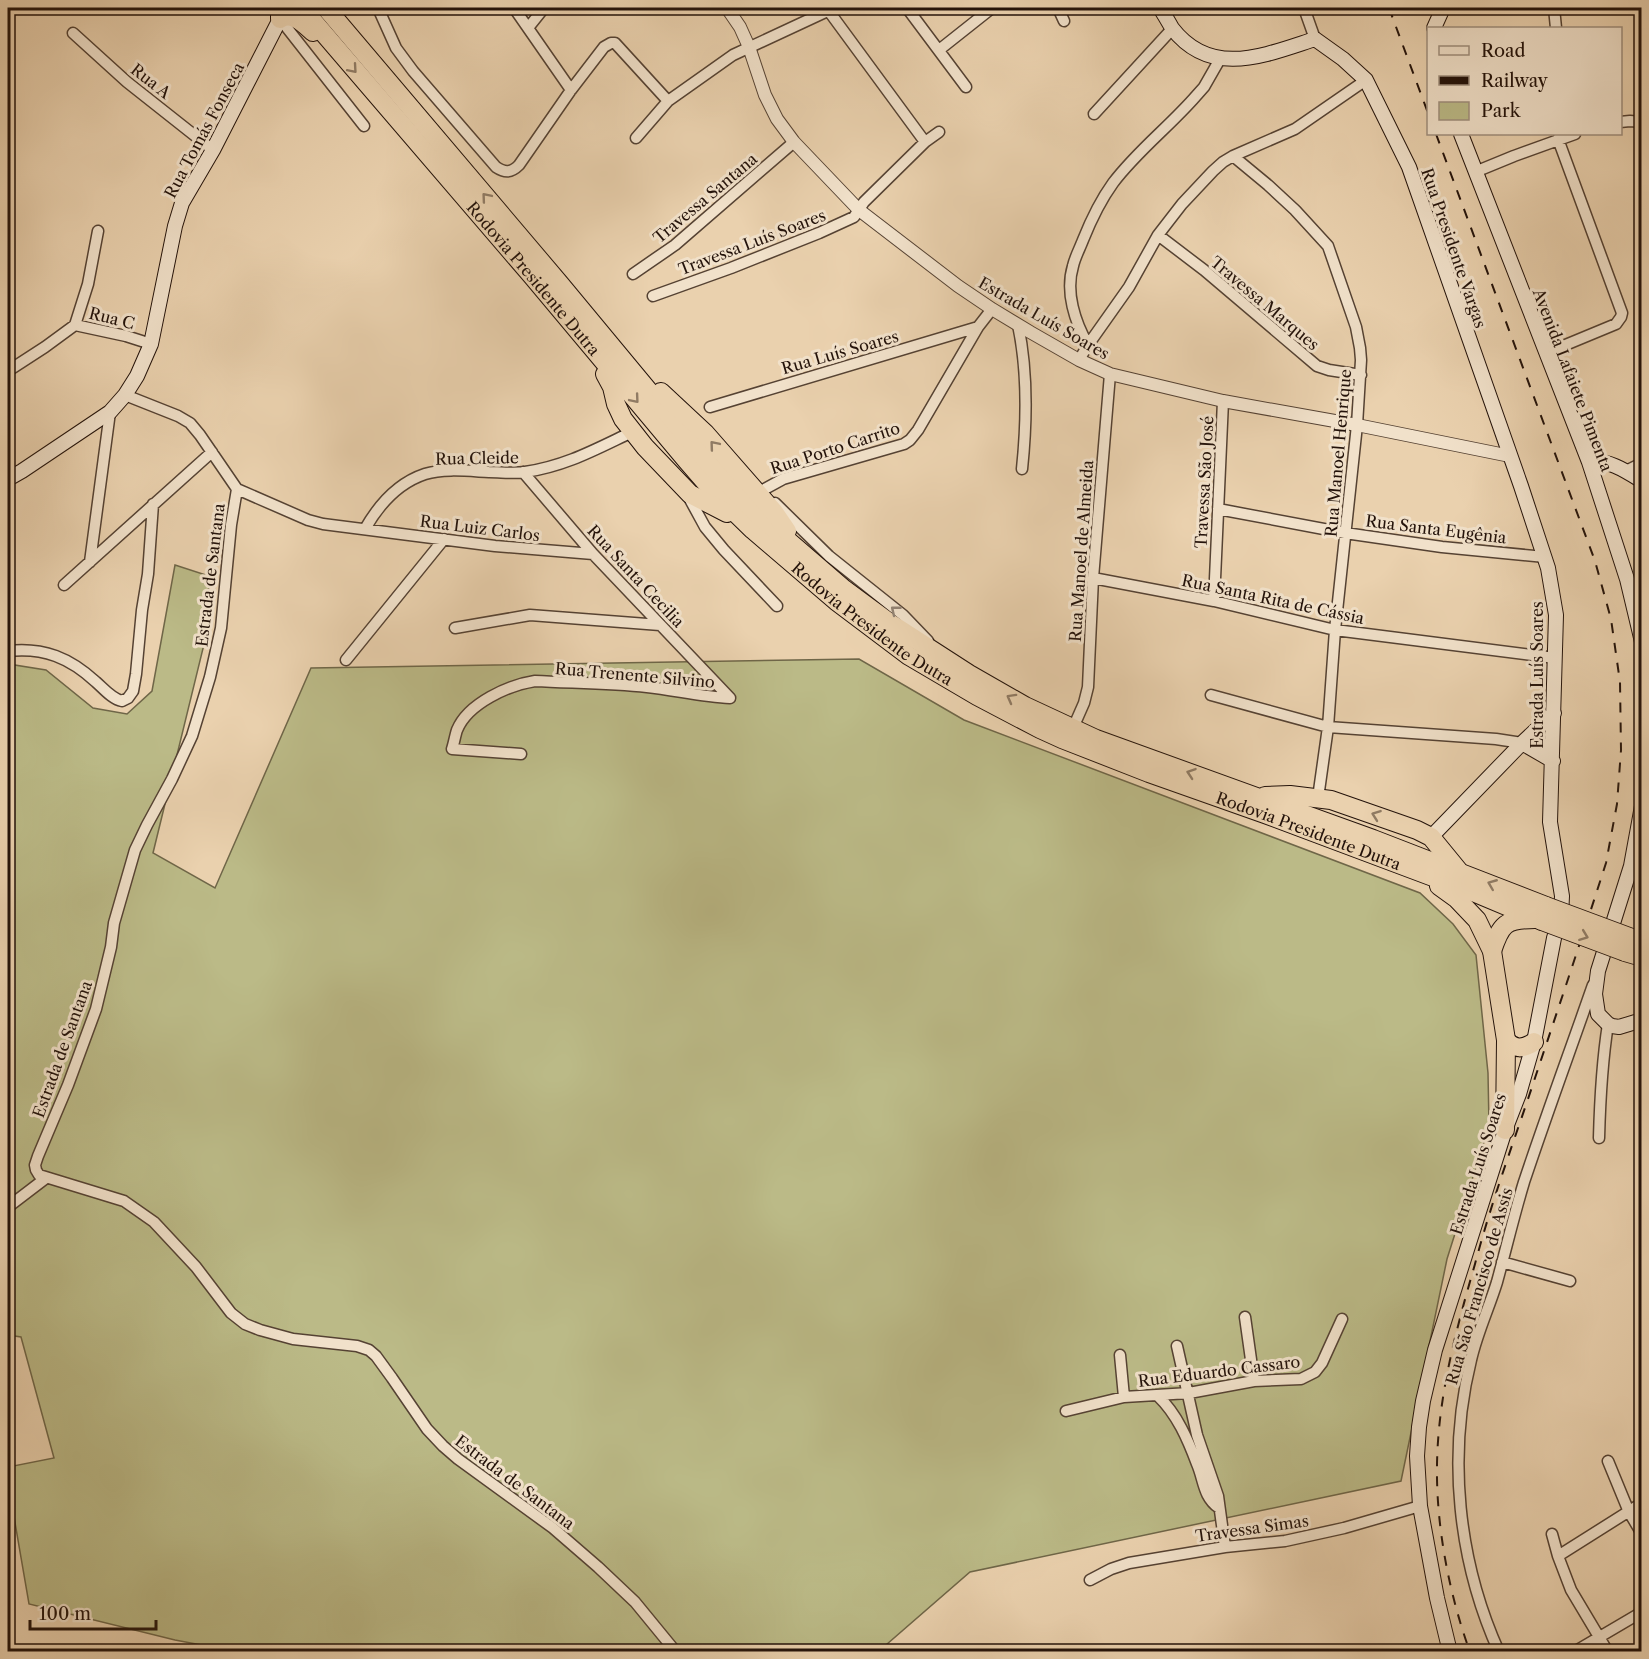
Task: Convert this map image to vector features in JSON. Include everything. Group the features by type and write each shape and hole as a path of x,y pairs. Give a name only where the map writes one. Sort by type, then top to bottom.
{"highway":[{"name":"Rodovia Presidente Dutra","path":"302,8 714,492 753,530 836,601 909,656 1040,729 1086,748 1443,880 1635,947"},
{"name":"Rodovia Presidente Dutra","path":"328,8 710,465 757,513 844,589 934,652 1025,706 1130,751 1459,871 1542,915"},
{"path":"277,11 291,16 325,43 334,46"},
{"path":"490,229 607,376 616,404 632,432 684,489 737,520 774,555 849,617 864,622"},
{"path":"524,242 563,276 643,374 705,433 757,490 804,554"},
{"path":"1255,796 1290,795 1318,798 1353,807 1418,830 1431,837 1459,871"},
{"path":"1223,800 1282,827 1441,887 1457,899 1477,920 1492,951 1506,1040 1506,1130"},
{"path":"1492,951 1498,934 1507,922 1542,915"},
{"path":"1506,1040 1514,1047 1520,1048 1534,1042"}],"main road":[{"path":"1160,8 1183,39 1210,56 1221,59 1252,57 1315,39"},
{"path":"1434,27 1443,8"},
{"name":"Rua Tomás Fonseca","path":"8,479 110,412 125,395 143,364 151,344 175,226 182,203 213,150 277,11"},
{"name":"Rua Presidente Vargas","path":"1315,39 1343,58 1366,80 1408,167 1510,456"},
{"name":"Avenida Lafaiete Pimenta","path":"1461,135 1588,462 1634,602 1641,642"},
{"name":"Estrada Luís Soares","path":"1450,1652 1437,1598 1420,1506 1417,1456 1423,1401 1435,1350 1534,1042 1563,901 1551,833 1556,658 1556,615 1553,589 1545,557 1510,456"},
{"path":"1588,462 1599,461 1626,471 1641,481"},
{"path":"1431,837 1522,742 1554,713"},
{"path":"1522,742 1553,760"},
{"path":"1641,806 1636,868 1598,971 1595,990 1598,1014 1608,1024 1619,1027 1641,1020"}],"street":[{"path":"378,8 396,48 413,71 496,167 502,171 514,170 519,165 571,90 604,47 610,43 615,44 668,100"},
{"path":"514,8 571,90"},
{"path":"528,28 544,8"},
{"name":"Estrada Luís Soares","path":"727,8 740,27 765,95 777,119 794,142 859,210 958,286 1018,325 1079,360 1110,374 1223,401 1510,456"},
{"path":"907,8 966,87"},
{"path":"939,51 992,8"},
{"path":"1058,8 1064,21"},
{"path":"1304,8 1315,39"},
{"path":"1554,8 1556,27"},
{"path":"636,138 668,100 733,55 831,9 925,142"},
{"path":"277,11 364,126"},
{"path":"1094,114 1173,28"},
{"name":"Rua A","path":"73,33 127,82 213,150"},
{"path":"1088,345 1082,335 1072,303 1070,282 1072,266 1091,219 1120,175 1186,108 1204,87 1221,59"},
{"path":"1079,360 1129,287 1158,234 1205,179 1223,162 1295,129 1366,80"},
{"path":"1622,122 1641,122"},
{"name":"Travessa Luís Soares","path":"652,296 731,268 854,217 864,202 925,142 939,132"},
{"path":"1475,172 1572,135"},
{"path":"1546,352 1616,324 1622,313 1558,139"},
{"name":"Travessa Santana","path":"633,274 675,245 794,142"},
{"name":"Rua Manoel Henrique","path":"1233,156 1275,191 1329,246 1356,327 1361,360 1357,425 1335,630 1328,727 1318,798"},
{"path":"75,325 88,284 98,231"},
{"name":"Travessa Marques","path":"1158,234 1317,366 1361,375"},
{"name":"Rua Porto Carrito","path":"757,490 783,479 904,444 910,440 978,327 992,309"},
{"name":"Rua C","path":"8,371 75,325 151,344"},
{"path":"1018,325 1022,344 1027,425 1023,469"},
{"name":"Rua Luís Soares","path":"710,407 978,327"},
{"name":"Rua Manoel de Almeida","path":"1073,728 1088,687 1093,578 1110,374"},
{"path":"125,395 190,423 237,489 308,520 365,529"},
{"name":"Travessa São José","path":"1214,601 1223,401"},
{"path":"90,562 110,412"},
{"name":"Rua Cleide","path":"365,529 373,514 387,498 407,482 426,474 449,471 523,472 570,461 632,432"},
{"path":"64,585 212,452"},
{"path":"1626,471 1641,463"},
{"name":"Rua Santa Cecilia","path":"523,472 593,554 730,698"},
{"name":"Estrada de Santana","path":"237,489 231,525 221,628 210,677 192,736 135,850 114,923 111,947 96,1010 38,1156 36,1170 39,1175 46,1178 69,1183 124,1202 154,1222 196,1267 231,1313 245,1324 293,1339 357,1346 369,1350 376,1356 427,1429 443,1446 553,1528 598,1567 635,1602 674,1650"},
{"path":"684,489 705,527 777,606"},
{"path":"757,490 786,513 829,556 916,627 928,640 934,652"},
{"path":"8,651 38,651 64,658 85,671 114,699 122,701 128,698 133,691 136,674 148,574 153,504"},
{"name":"Rua Santa Eugênia","path":"1218,509 1345,533 1442,547 1545,557"},
{"name":"Rua Luiz Carlos","path":"365,529 495,546 593,554"},
{"path":"346,660 444,539"},
{"name":"Rua Santa Rita de Cássia","path":"1093,578 1214,601 1335,630 1556,658"},
{"path":"455,628 530,615 660,625"},
{"name":"Rua Trenente Silvino","path":"521,754 452,749 457,729 473,709 502,690 523,683 535,681 644,687 730,698"},
{"path":"1211,695 1328,727 1522,742"},
{"name":"Rua São Francisco de Assis","path":"1499,1652 1469,1564 1458,1487 1459,1424 1471,1359 1497,1283 1524,1184 1598,971"},
{"path":"1599,1138 1600,1093 1608,1024"},
{"path":"8,1207 46,1178"},
{"path":"1502,1263 1570,1281"},
{"path":"1245,1317 1254,1382"},
{"name":"Rua Eduardo Cassaro","path":"1066,1411 1125,1397 1189,1393 1254,1382 1300,1379 1315,1372 1322,1363 1342,1319"},
{"path":"1177,1346 1197,1435 1218,1496 1225,1547"},
{"path":"1120,1355 1125,1397"},
{"path":"1158,1396 1176,1417 1198,1465 1204,1490 1219,1508"},
{"path":"1608,1461 1629,1512 1641,1534"},
{"path":"1558,1556 1641,1503"},
{"name":"Travessa Simas","path":"1090,1580 1129,1563 1225,1547 1285,1541 1344,1528 1420,1506"},
{"path":"1552,1534 1571,1590 1608,1652"},
{"path":"1574,1652 1641,1612"}],"green space":[{"path":"175,565 209,576 208,628 153,853 215,888 311,668 859,659 964,720 1420,893 1453,924 1476,955 1488,1073 1489,1126 1447,1259 1401,1481 970,1572 879,1651 233,1651 175,1640 29,1604 8,1482 8,1467 54,1458 21,1337 8,1335 8,664 46,670 93,708 127,714 152,691"}],"railway":[{"path":"1389,8 1427,110"},
{"path":"1436,135 1595,561 1611,619 1620,682 1621,750 1617,804 1606,863 1487,1222 1461,1314 1444,1388 1437,1465 1441,1536 1450,1583 1470,1652"}]}
